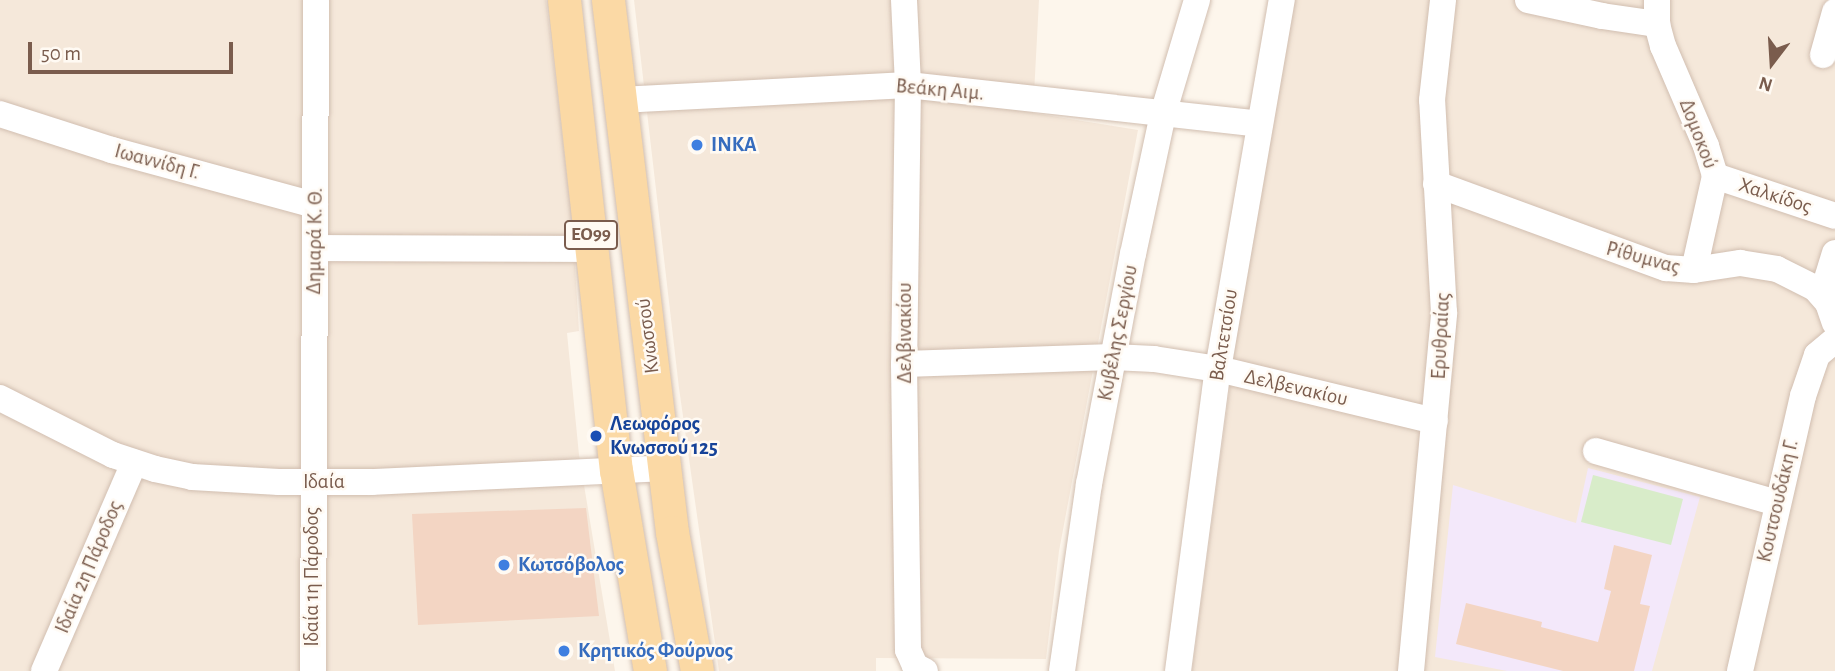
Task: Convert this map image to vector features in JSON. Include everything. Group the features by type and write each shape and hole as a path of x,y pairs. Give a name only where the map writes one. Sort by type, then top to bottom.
{"main road":[{"name":"ΕΟ99","path":"564,0 617,470 650,671"},
{"name":"Κνωσσού","path":"608,0 664,468 697,671"}],"street":[{"name":"Δημαρά Κ. Θ.","path":"312,482 316,0"},
{"name":"Δελβινακίου","path":"904,0 908,85 904,364 908,650 920,668"},
{"name":"Κυβέλης Σεργίου","path":"1062,671 1079,544 1113,357 1163,114 1197,0"},
{"name":"Βαλτετσίου","path":"1178,671 1218,369 1282,0"},
{"name":"Ερυθραίας","path":"1411,671 1444,313 1432,100 1443,0"},
{"path":"1528,0 1602,16 1657,12"},
{"name":"Δομοκού","path":"1657,12 1715,176 1694,270"},
{"path":"1823,55 1835,12"},
{"name":"Βεάκη Αιμ.","path":"620,100 908,85 1259,124"},
{"name":"Ιωαννίδη Γ.","path":"0,114 112,149 315,205"},
{"name":"Χαλκίδος","path":"1715,176 1835,216"},
{"name":"Ρίθυμνας","path":"1436,184 1626,256 1666,268 1694,270 1740,263 1759,265 1806,282 1822,295"},
{"path":"315,248 592,249"},
{"path":"1835,253 1822,295 1835,323"},
{"name":"Κουτσουδάκη Γ.","path":"1740,671 1777,503 1814,360 1835,340"},
{"name":"Δελβενακίου","path":"904,364 1113,357 1154,359 1218,369 1435,421"},
{"name":"Ιδαία","path":"0,398 134,463 192,477 312,482 664,468"},
{"path":"1596,451 1777,503"},
{"name":"Ιδαία 2η Πάροδος","path":"44,671 134,463"},
{"name":"Ιδαία 1η Πάροδος","path":"312,482 313,671"}],"shaded area":[{"path":"0,0 546,0 572,219 579,331 567,333 579,455 615,671 0,671"},
{"path":"634,0 1039,0 1033,113 1138,130 1059,551 1046,659 876,658 876,671 719,671 679,388"},
{"path":"1294,0 1835,0 1835,671 1192,671 1242,295"},
{"path":"1588,468 1700,497 1652,671 1507,671 1435,657 1453,485 1576,523"}],"green space":[{"path":"1593,475 1683,499 1671,545 1581,522"}],"building":[{"name":"Κωτσόβολος","path":"586,508 599,616 418,625 412,514"},
{"path":"1614,545 1652,555 1640,604 1650,606 1634,671 1563,671 1456,644 1466,603 1542,622 1541,627 1598,642 1611,591 1604,589"}],"place":[{"name":"ΙΝΚΑ","path":"697,145"},
{"name":"Λεωφόρος Κνωσσού 125","path":"596,436"},
{"name":"Κωτσόβολος","path":"504,565"},
{"name":"Κρητικός Φούρνος","path":"564,651"}]}
